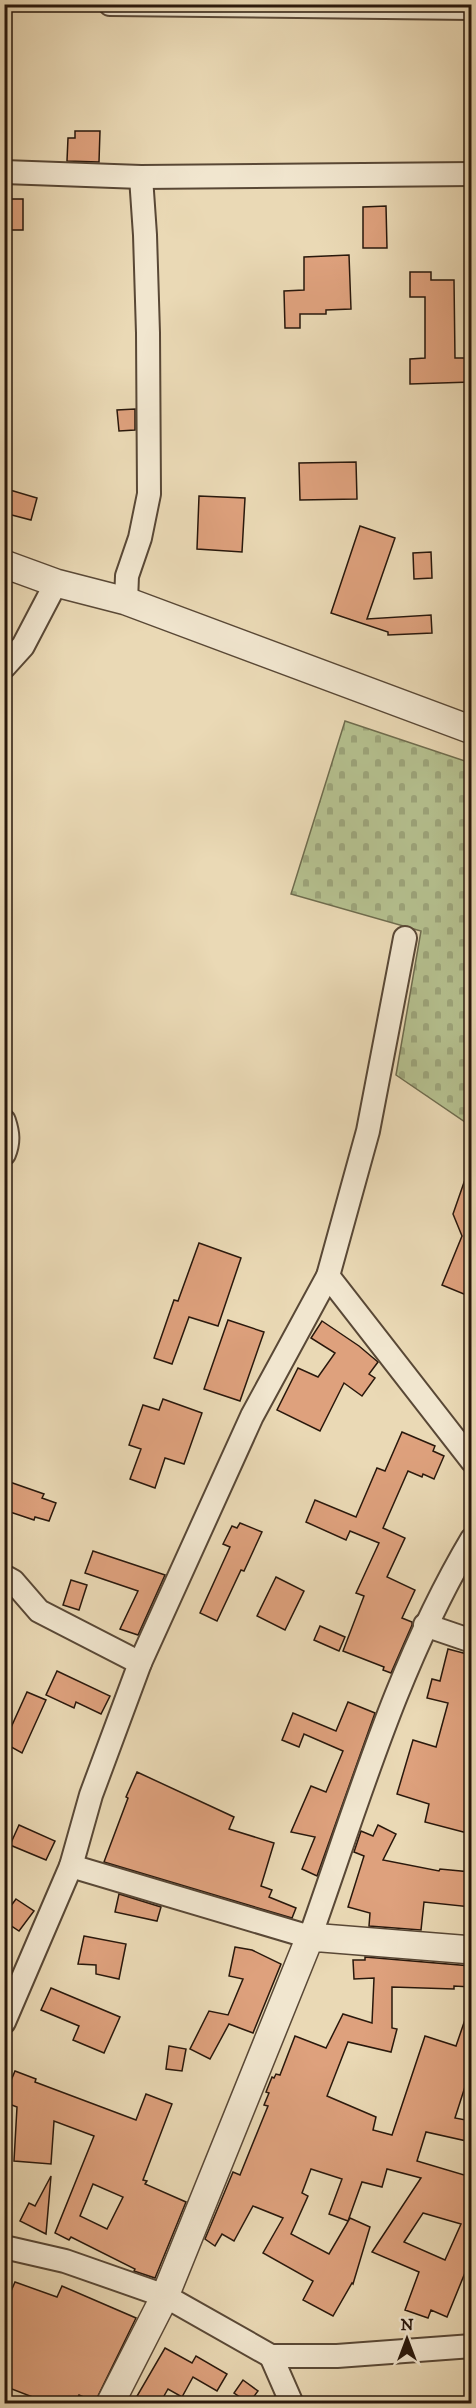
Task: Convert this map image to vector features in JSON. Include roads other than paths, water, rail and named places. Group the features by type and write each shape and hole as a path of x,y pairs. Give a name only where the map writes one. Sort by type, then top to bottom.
{"street":[{"path":"110,4 471,8"},
{"path":"4,172 141,177 471,174"},
{"path":"126,601 127,576 140,538 149,494 146,235 141,177"},
{"path":"4,564 56,583 126,601 471,730"},
{"path":"4,668 23,646 56,583"},
{"path":"6,2015 71,1866 91,1795 140,1663 252,1416 328,1276 368,1131 405,938"},
{"path":"4,1121 8,1131 8,1145 4,1154"},
{"path":"328,1276 471,1461"},
{"path":"110,2403 165,2296 310,1937 391,1707 425,1625 471,1539"},
{"path":"4,1576 13,1581 39,1611 140,1663"},
{"path":"425,1625 471,1641"},
{"path":"71,1866 310,1937 471,1950"},
{"path":"4,2247 65,2260 165,2296 271,2356 337,2356 471,2346"},
{"path":"271,2356 292,2403"}]}
